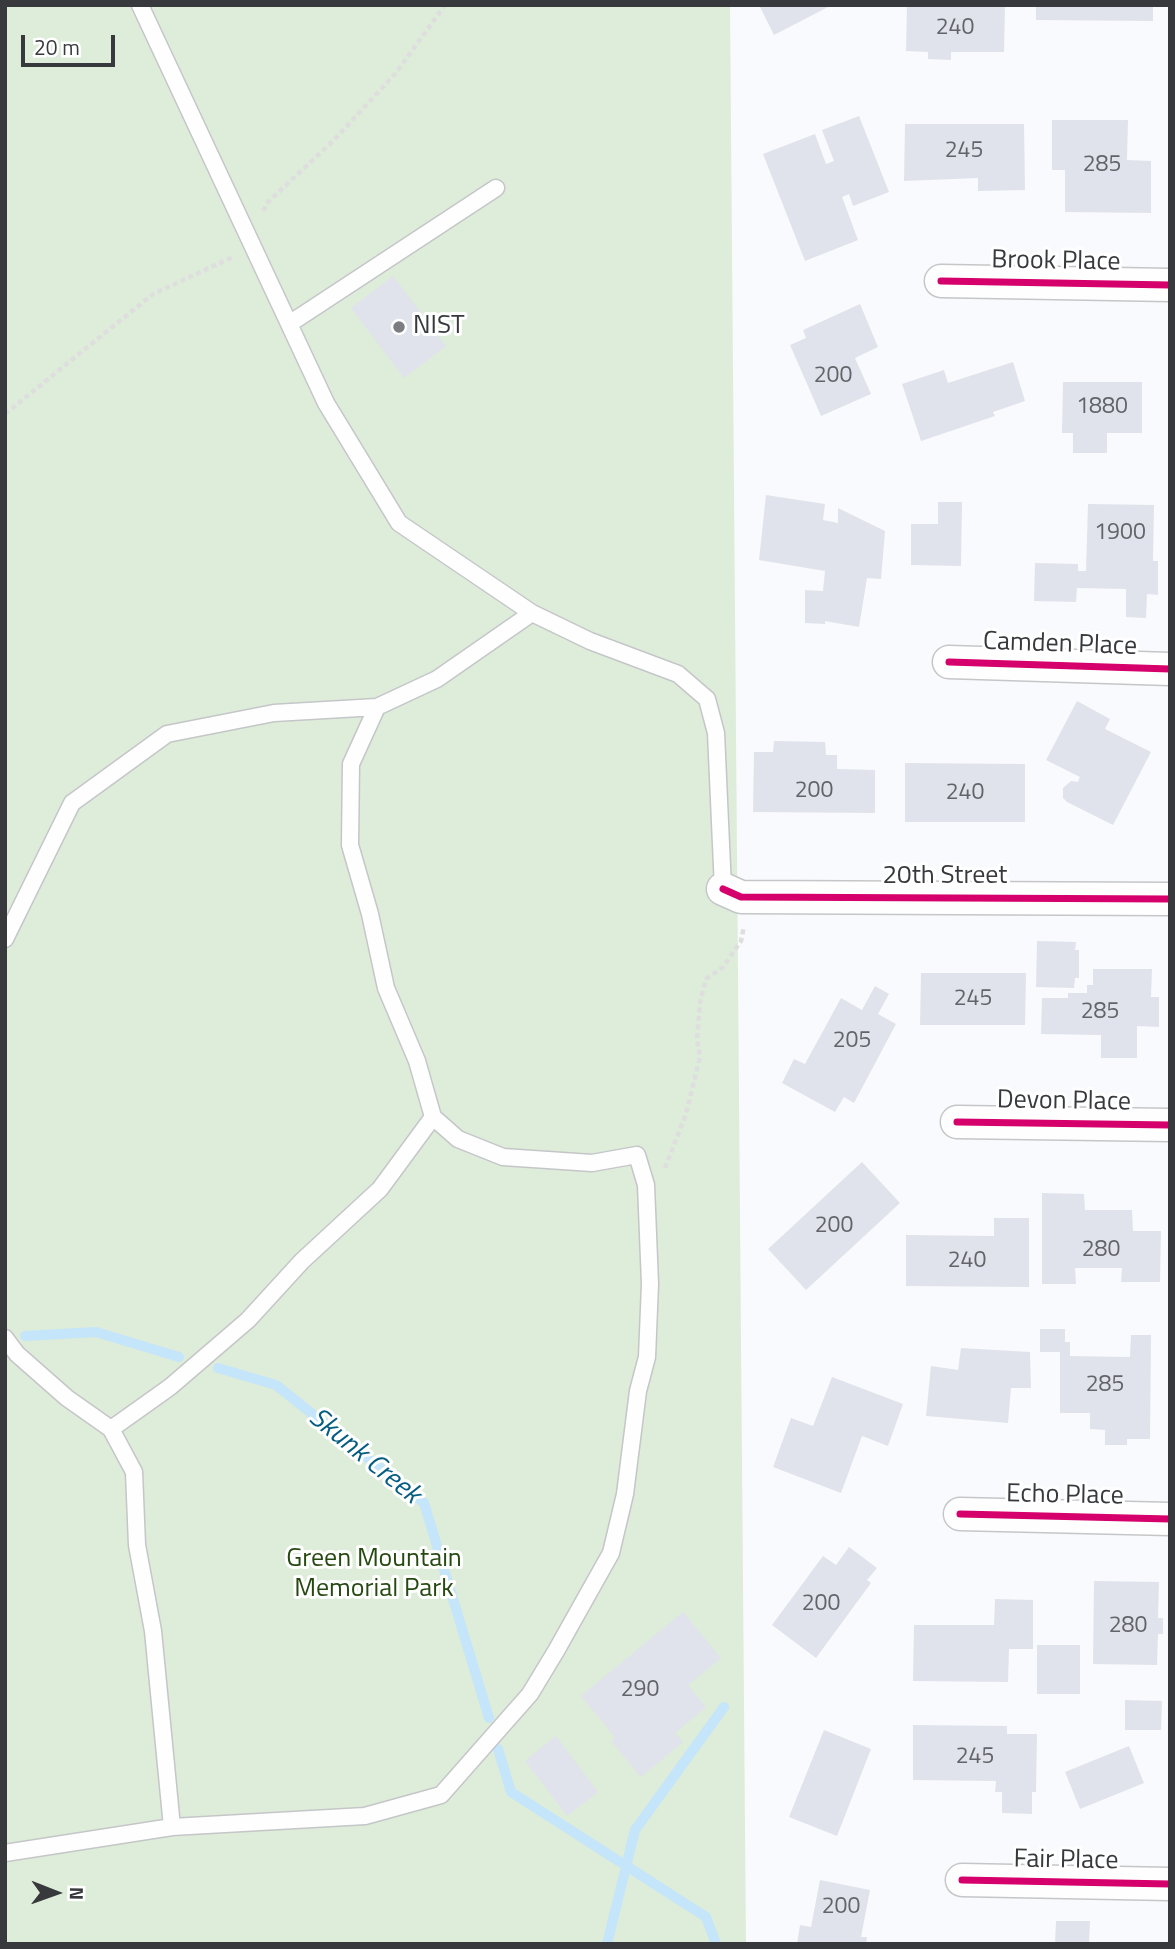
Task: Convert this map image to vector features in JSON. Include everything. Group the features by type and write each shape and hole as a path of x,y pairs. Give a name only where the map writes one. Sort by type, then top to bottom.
{"street":[{"name":"Brook Place","path":"941,281 1170,285"},
{"name":"Camden Place","path":"948,662 1170,669"},
{"name":"20th Street","path":"734,893 1170,899"},
{"name":"Devon Place","path":"957,1122 1170,1125"},
{"name":"Echo Place","path":"960,1514 1170,1519"},
{"name":"Fair Place","path":"962,1880 1170,1884"}],"lane":[{"path":"140,5 326,402 399,523 532,612 590,641 678,674 707,699 716,733 734,893"},
{"path":"289,324 496,188"},
{"path":"5,939 72,803 167,734 274,713 377,707 437,679 532,612"},
{"path":"5,1853 172,1827 365,1815 440,1795 530,1694 611,1553 625,1494 638,1391 647,1357 650,1284 646,1185 637,1155 593,1163 503,1157 458,1139 433,1117 417,1061 386,988 370,914 350,845 351,764 377,707"},
{"path":"111,1429 170,1387 248,1320 302,1261 380,1189 433,1117"},
{"path":"5,1338 17,1354 67,1398 111,1429 134,1472 137,1545 153,1631 172,1827"}],"path":[{"path":"5,414 153,294 253,249 257,223 268,202 332,142 396,74 445,5"},
{"path":"646,1185 668,1166 686,1114 700,1058 697,1039 706,979 723,967 741,941 734,893"}],"green space":[{"name":"Green Mountain Memorial Park","path":"5,5 730,5 746,1944 5,1944"}],"building":[{"path":"759,5 832,5 774,35"},
{"path":"907,5 1005,5 1004,52 951,52 951,60 928,59 928,52 906,51"},
{"path":"1036,5 1153,5 1153,21 1036,20"},
{"path":"859,116 889,192 853,206 849,194 842,197 858,240 805,261 763,154 815,134 826,164 834,161 822,130"},
{"path":"1052,120 1128,120 1127,160 1151,161 1151,213 1065,212 1065,170 1052,170"},
{"path":"905,124 1024,124 1025,190 978,191 978,178 904,181"},
{"name":"NIST","path":"393,276 446,346 404,378 351,308"},
{"path":"860,304 878,347 855,358 871,394 821,416 790,345 806,338 803,330"},
{"path":"1013,362 1025,401 993,412 995,416 921,441 902,384 944,370 948,383"},
{"path":"1063,382 1142,382 1142,433 1107,433 1107,453 1073,453 1073,433 1062,433"},
{"path":"766,495 825,504 823,520 838,523 838,508 885,531 881,579 867,578 859,627 825,621 825,624 805,623 805,590 823,591 825,571 759,560"},
{"path":"938,502 962,502 961,566 911,565 911,524 938,524"},
{"path":"1088,504 1154,505 1153,561 1158,561 1158,595 1147,594 1146,618 1126,617 1126,589 1077,588 1076,602 1034,601 1035,563 1078,564 1078,571 1086,571"},
{"path":"1077,701 1110,719 1105,729 1151,752 1113,825 1067,802 1063,798 1063,788 1071,781 1078,782 1080,777 1046,760"},
{"path":"774,741 825,742 826,755 837,755 837,769 875,770 875,813 753,812 754,752 773,752"},
{"path":"905,763 1025,764 1025,822 905,822"},
{"path":"1037,941 1076,942 1075,950 1079,950 1079,978 1075,978 1074,988 1036,987"},
{"path":"1093,969 1152,969 1151,997 1159,997 1159,1027 1137,1026 1137,1058 1101,1058 1101,1035 1041,1034 1042,998 1068,998 1068,993 1087,993 1087,985 1093,985"},
{"path":"921,973 1026,973 1025,1025 920,1025"},
{"path":"875,986 889,994 878,1014 896,1024 854,1103 844,1097 835,1112 782,1083 794,1059 805,1064 841,998 862,1010"},
{"path":"862,1162 900,1203 806,1290 768,1249"},
{"path":"1042,1193 1084,1194 1085,1210 1132,1210 1133,1231 1161,1231 1160,1282 1121,1282 1122,1268 1075,1268 1076,1284 1042,1284"},
{"path":"994,1218 1029,1218 1029,1287 906,1286 906,1235 994,1236"},
{"path":"1040,1329 1065,1329 1065,1342 1070,1342 1070,1356 1130,1357 1131,1335 1151,1335 1150,1439 1127,1439 1127,1445 1105,1445 1105,1430 1090,1429 1090,1413 1060,1413 1060,1352 1040,1352"},
{"path":"961,1348 1030,1352 1031,1388 1011,1388 1008,1423 926,1416 931,1366 958,1370"},
{"path":"832,1377 903,1404 888,1446 862,1436 841,1493 773,1467 791,1418 813,1426"},
{"path":"849,1547 877,1568 867,1580 871,1583 816,1658 772,1625 823,1556 836,1565"},
{"path":"1094,1581 1159,1582 1158,1618 1163,1618 1163,1634 1158,1634 1157,1665 1093,1664"},
{"path":"995,1599 1033,1600 1033,1649 1009,1649 1008,1682 913,1681 914,1625 994,1625"},
{"path":"683,1612 721,1658 688,1685 706,1707 675,1733 683,1742 641,1777 611,1741 615,1737 581,1696"},
{"path":"1037,1645 1080,1645 1080,1694 1037,1694"},
{"path":"1125,1700 1162,1701 1161,1730 1125,1730"},
{"path":"913,1725 1007,1726 1007,1734 1037,1734 1036,1792 1032,1792 1032,1814 1002,1813 1002,1792 995,1792 996,1781 913,1780"},
{"path":"824,1730 871,1749 837,1836 789,1817"},
{"path":"556,1736 598,1792 567,1816 525,1761"},
{"path":"1129,1746 1144,1783 1080,1809 1065,1772"},
{"path":"820,1880 870,1890 861,1937 867,1937 866,1944 797,1944 800,1925 811,1927"},
{"path":"1056,1921 1090,1921 1089,1944 1055,1944"}],"waterway":[{"name":"Skunk Creek","path":"25,1336 96,1332 179,1357"},
{"name":"Skunk Creek","path":"218,1368 276,1385 424,1503 489,1718"},
{"path":"607,1944 635,1830 724,1707"},
{"name":"Skunk Creek","path":"498,1749 511,1792 706,1917 716,1944"}],"cycle path":[{"path":"941,281 1170,285"},
{"path":"949,662 1170,669"},
{"path":"723,889 741,897 1170,899"},
{"path":"957,1122 1170,1125"},
{"path":"960,1514 1170,1519"},
{"path":"962,1880 1170,1884"}],"place":[{"name":"NIST","path":"399,327"}]}
